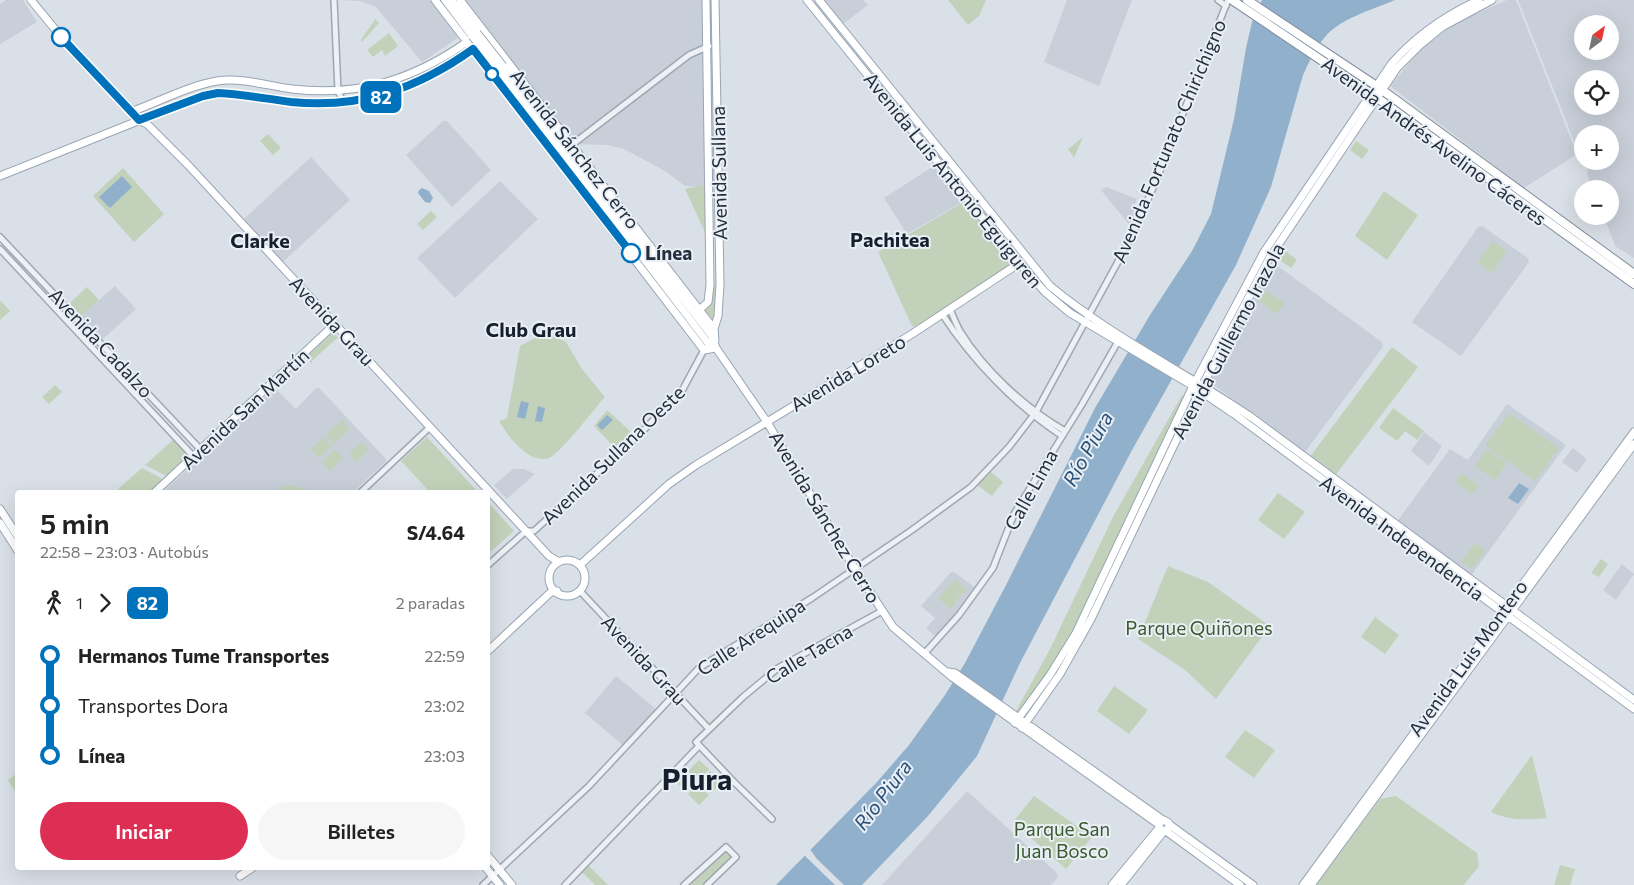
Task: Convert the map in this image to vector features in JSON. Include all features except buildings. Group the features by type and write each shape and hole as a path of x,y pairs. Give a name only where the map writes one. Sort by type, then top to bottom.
{"highway":[{"name":"Avenida Andrés Avelino Cáceres","path":"1232,0 1247,3 1327,52 1379,87 1634,274"},
{"name":"Avenida Andrés Avelino Cáceres","path":"1247,3 1322,60 1634,284"}],"main road":[{"name":"Avenida Grau","path":"31,0 66,44 139,120 147,124 189,166 488,490"},
{"name":"Avenida Sánchez Cerro","path":"435,0 475,35 489,37 694,314 706,347"},
{"name":"Avenida Sánchez Cerro","path":"445,0 475,35 694,314 713,333 716,348 767,422 855,569 893,627 924,654 1098,777 1163,827 1192,845"},
{"name":"Avenida Sánchez Cerro","path":"451,0 475,35"},
{"name":"Avenida Sánchez Cerro","path":"460,0 475,35 473,49 706,347 716,348"},
{"name":"Avenida Sullana","path":"694,314 708,302 710,285 706,0"},
{"name":"Avenida Sullana","path":"706,347 713,333 720,284 715,0"},
{"name":"Avenida Luis Antonio Eguiguren","path":"807,0 1019,263 1045,292 1122,343 1198,385"},
{"name":"Avenida Luis Antonio Eguiguren","path":"819,0 1026,258 1050,286 1087,320"},
{"name":"Avenida Guillermo Irazola","path":"1017,721 1066,651 1085,616 1264,252 1398,57 1422,35 1445,18 1480,0"},
{"name":"Avenida Guillermo Irazola","path":"1379,87 1426,39 1451,21 1489,1"},
{"path":"131,112 217,81 234,80 292,89 338,91 364,88 400,78 475,35"},
{"path":"0,176 203,96 218,93 291,102 343,102 386,96 443,68 489,37"},
{"name":"Avenida Sánchez Cerro","path":"501,68 569,147"},
{"name":"Avenida Loreto","path":"580,566 669,484 950,309 1026,258"},
{"name":"Avenida San Martín","path":"157,490 335,324"},
{"name":"Avenida Guillermo Irazola","path":"1024,726 1071,657 1091,619 1198,385"},
{"name":"Avenida Independencia","path":"1198,385 1251,417 1505,608 1634,709"},
{"name":"Avenida Luis Montero","path":"1303,885 1634,432"},
{"name":"Avenida Luis Montero","path":"1311,885 1634,444"},
{"name":"Avenida Grau","path":"490,492 549,556 559,562"},
{"path":"0,509 15,533"},
{"path":"0,523 15,546"},
{"name":"Avenida Grau","path":"549,556 553,567"},
{"path":"573,561 580,566 585,581 580,590 566,595 553,590 550,574 553,567 559,562 573,561"},
{"path":"490,649 553,590"},
{"name":"Avenida Independencia","path":"1511,613 1634,700"},
{"path":"1032,701 1038,706"},
{"path":"1112,885 1163,827"},
{"path":"1121,885 1163,827"},
{"path":"1192,845 1240,885"},
{"path":"1192,845 1254,885"},
{"path":"490,858 512,885"},
{"path":"240,876 249,870"},
{"path":"488,870 500,885"}],"street":[{"path":"334,0 338,91 343,102"},
{"path":"1218,0 1226,6"},
{"name":"Avenida Fortunato Chirichigno","path":"1035,413 1124,252 1154,188 1228,0"},
{"path":"569,147 689,55 707,46 717,45"},
{"name":"Avenida Cadalzo","path":"0,237 201,450"},
{"name":"Avenida Cadalzo","path":"0,249 194,457"},
{"path":"950,309 958,329 975,353 1035,413"},
{"path":"942,314 972,355 1035,413 1064,434"},
{"name":"Calle Lima","path":"924,654 959,615 984,582 995,563 1014,514 1122,343"},
{"name":"Avenida Sullana Oeste","path":"526,531 534,531 638,436 683,389 706,347"},
{"name":"Calle Arequipa","path":"483,885 552,822 625,750 698,668 855,569 971,487 992,466 1035,413"},
{"path":"363,490 430,427"},
{"path":"490,563 526,531"},
{"name":"Avenida Grau","path":"580,590 709,729"},
{"name":"Calle Tacna","path":"565,885 709,729 778,668 882,611"},
{"path":"697,744 772,819"},
{"path":"684,885 726,847 736,858 707,885"}],"shaded area":[{"path":"6,0 23,0 37,22 0,44 0,4"},
{"path":"337,0 430,0 458,38 422,62 376,7 360,1"},
{"path":"461,0 710,0 714,187 685,186 665,171 624,149 608,145 567,144"},
{"path":"825,0 863,0 868,5 843,24"},
{"path":"1067,0 1132,0 1099,86 1044,62"},
{"path":"1507,0 1516,0 1574,146 1574,156 1524,188 1390,86 1421,49 1462,20"},
{"path":"1518,0 1634,0 1634,258 1615,246 1607,225 1619,225 1619,180 1589,180 1588,170 1619,170 1619,125 1574,125 1574,141"},
{"path":"443,121 447,121 491,170 452,207 406,155"},
{"path":"311,157 350,200 283,262 244,219"},
{"path":"934,166 961,203 907,234 884,198"},
{"path":"500,181 538,219 455,298 417,258"},
{"path":"1106,187 1137,199 1134,206 1140,208 1131,227 1101,190"},
{"path":"1482,226 1528,258 1529,262 1461,356 1412,322 1478,227"},
{"path":"1275,264 1382,342 1383,347 1305,452 1208,381 1272,265"},
{"path":"115,286 136,309 102,340 81,316"},
{"path":"275,388 296,409 316,388 319,388 386,459 386,462 355,490 165,490"},
{"path":"1507,404 1566,445 1470,577 1396,523 1450,449 1468,460"},
{"path":"1424,432 1442,446 1429,466 1411,451"},
{"path":"1573,448 1587,459 1577,473 1562,462"},
{"path":"513,469 524,469 535,474 507,499 494,485"},
{"path":"1622,564 1634,574 1616,600 1603,590"},
{"path":"951,572 954,572 977,589 977,592 937,638 926,628 935,618 921,606"},
{"path":"616,676 656,709 656,712 625,747 585,713"},
{"path":"967,791 1057,873 1058,877 1051,885 882,885"}],"green space":[{"path":"948,0 986,0 979,16 968,25"},
{"path":"375,19 379,23 362,42 361,40"},
{"path":"389,33 398,46 385,56 382,50 373,57 367,50"},
{"path":"1386,99 1514,192 1511,195 1385,101"},
{"path":"268,134 281,148 273,155 260,141"},
{"path":"1083,137 1074,158 1068,149"},
{"path":"1356,141 1369,150 1362,159 1350,150"},
{"path":"123,168 164,214 134,242 93,196"},
{"path":"708,184 710,251 704,230 685,189"},
{"path":"1384,191 1418,215 1387,260 1355,236"},
{"path":"1528,201 1634,277 1634,282 1526,203"},
{"path":"964,202 1010,261 1009,265 917,327 912,326 878,252"},
{"path":"431,211 437,217 423,230 417,224"},
{"path":"1492,241 1507,251 1492,273 1478,263"},
{"path":"1283,249 1297,260 1291,268 1277,258"},
{"path":"87,287 99,300 81,316 71,305 71,302"},
{"path":"712,287 718,287 713,325 704,311 711,299"},
{"path":"1266,291 1285,303 1277,314 1259,301"},
{"path":"0,302 10,311 0,320"},
{"path":"333,332 339,339 336,339 312,361 312,364 306,357"},
{"name":"Club Grau","path":"550,335 566,342 582,369 605,397 561,448 549,458 541,459 526,453 507,434 499,421 507,418 520,346 537,337"},
{"path":"1392,347 1418,367 1334,477 1309,458"},
{"path":"55,385 62,392 49,404 42,397"},
{"path":"1182,395 1185,396 1164,445 1124,522 1070,636 1053,666 1018,713 1016,711 1050,649 1113,517"},
{"path":"1393,408 1424,431 1417,440 1405,431 1397,441 1379,428"},
{"path":"607,410 630,431 629,435 615,448 594,426"},
{"path":"1509,413 1559,448 1535,481 1485,445"},
{"path":"342,420 350,429 334,444 326,435"},
{"path":"324,437 332,446 319,458 310,449"},
{"path":"427,437 476,490 428,490 401,461"},
{"path":"174,439 189,455 169,475 166,476 145,465"},
{"path":"362,442 369,450 356,462 349,453"},
{"path":"335,449 343,458 330,471 322,462"},
{"path":"1487,449 1507,463 1495,480 1475,466"},
{"path":"142,468 161,478 162,481 151,490 118,489"},
{"path":"991,472 1003,482 992,496 977,485"},
{"path":"1461,473 1479,485 1472,494 1455,482"},
{"path":"291,486 306,490 277,490 281,487"},
{"path":"1278,493 1305,512 1284,539 1258,520"},
{"path":"490,504 514,531 490,552"},
{"path":"1475,543 1485,550 1472,569 1461,562"},
{"path":"1601,559 1608,564 1599,577 1591,573"},
{"name":"Parque Quiñones","path":"1168,566 1208,582 1270,626 1216,699 1185,670 1138,639"},
{"path":"955,579 966,589 961,596 949,586"},
{"path":"948,586 960,597 950,609 938,598"},
{"path":"1375,617 1399,635 1385,654 1361,637"},
{"path":"1114,686 1148,710 1129,734 1097,711"},
{"path":"1245,730 1275,750 1254,778 1225,757"},
{"path":"1532,755 1547,818 1519,819 1491,812"},
{"path":"699,760 709,769 702,776 693,776 688,771"},
{"path":"710,771 722,782 711,793 704,787 706,783 704,778"},
{"path":"686,774 692,779 692,787 686,792 677,783"},
{"path":"15,775 15,792 8,780"},
{"path":"694,788 702,789 709,795 699,805 688,794"},
{"name":"Parque San Juan Bosco","path":"1034,796 1092,837 1066,869 1013,822"},
{"path":"1396,796 1477,853 1479,866 1464,885 1316,885 1380,799"},
{"path":"726,847 736,857 707,885 684,885"},
{"path":"588,865 608,885 595,885 581,871"},
{"path":"1560,865 1575,869 1570,885 1554,885"}],"water":[{"name":"Río Piura","path":"1262,0 1395,0 1357,15 1339,25 1325,37 1313,55 1303,75 1271,187 1236,265 1131,452 1020,663 977,756 928,816 862,885 776,885 877,782 909,745 945,695 965,663 1005,587 1095,408 1150,315 1192,251 1211,214 1234,119 1252,22"},
{"path":"122,176 132,187 110,208 99,197"},
{"path":"422,188 429,191 433,198 430,203 425,202 418,193"},
{"path":"521,401 529,403 525,419 517,417"},
{"path":"538,406 545,408 542,422 535,421"},
{"path":"607,415 613,420 602,430 597,425"},
{"path":"1519,483 1529,489 1518,504 1508,498"}],"pier":[{"path":"809,848 817,859 844,885 835,885 803,854"}],"bus line":[{"name":"82","path":"61,37 139,120 203,96 218,93 317,104 367,100 386,96 427,78 473,49 631,253"}],"place":[{"name":"Línea","path":"631,253"}],"district":[{"name":"Pachitea","path":"890,240"},
{"name":"Clarke","path":"260,241"},
{"name":"Club Grau","path":"531,330"},
{"name":"Piura","path":"697,780"}]}
